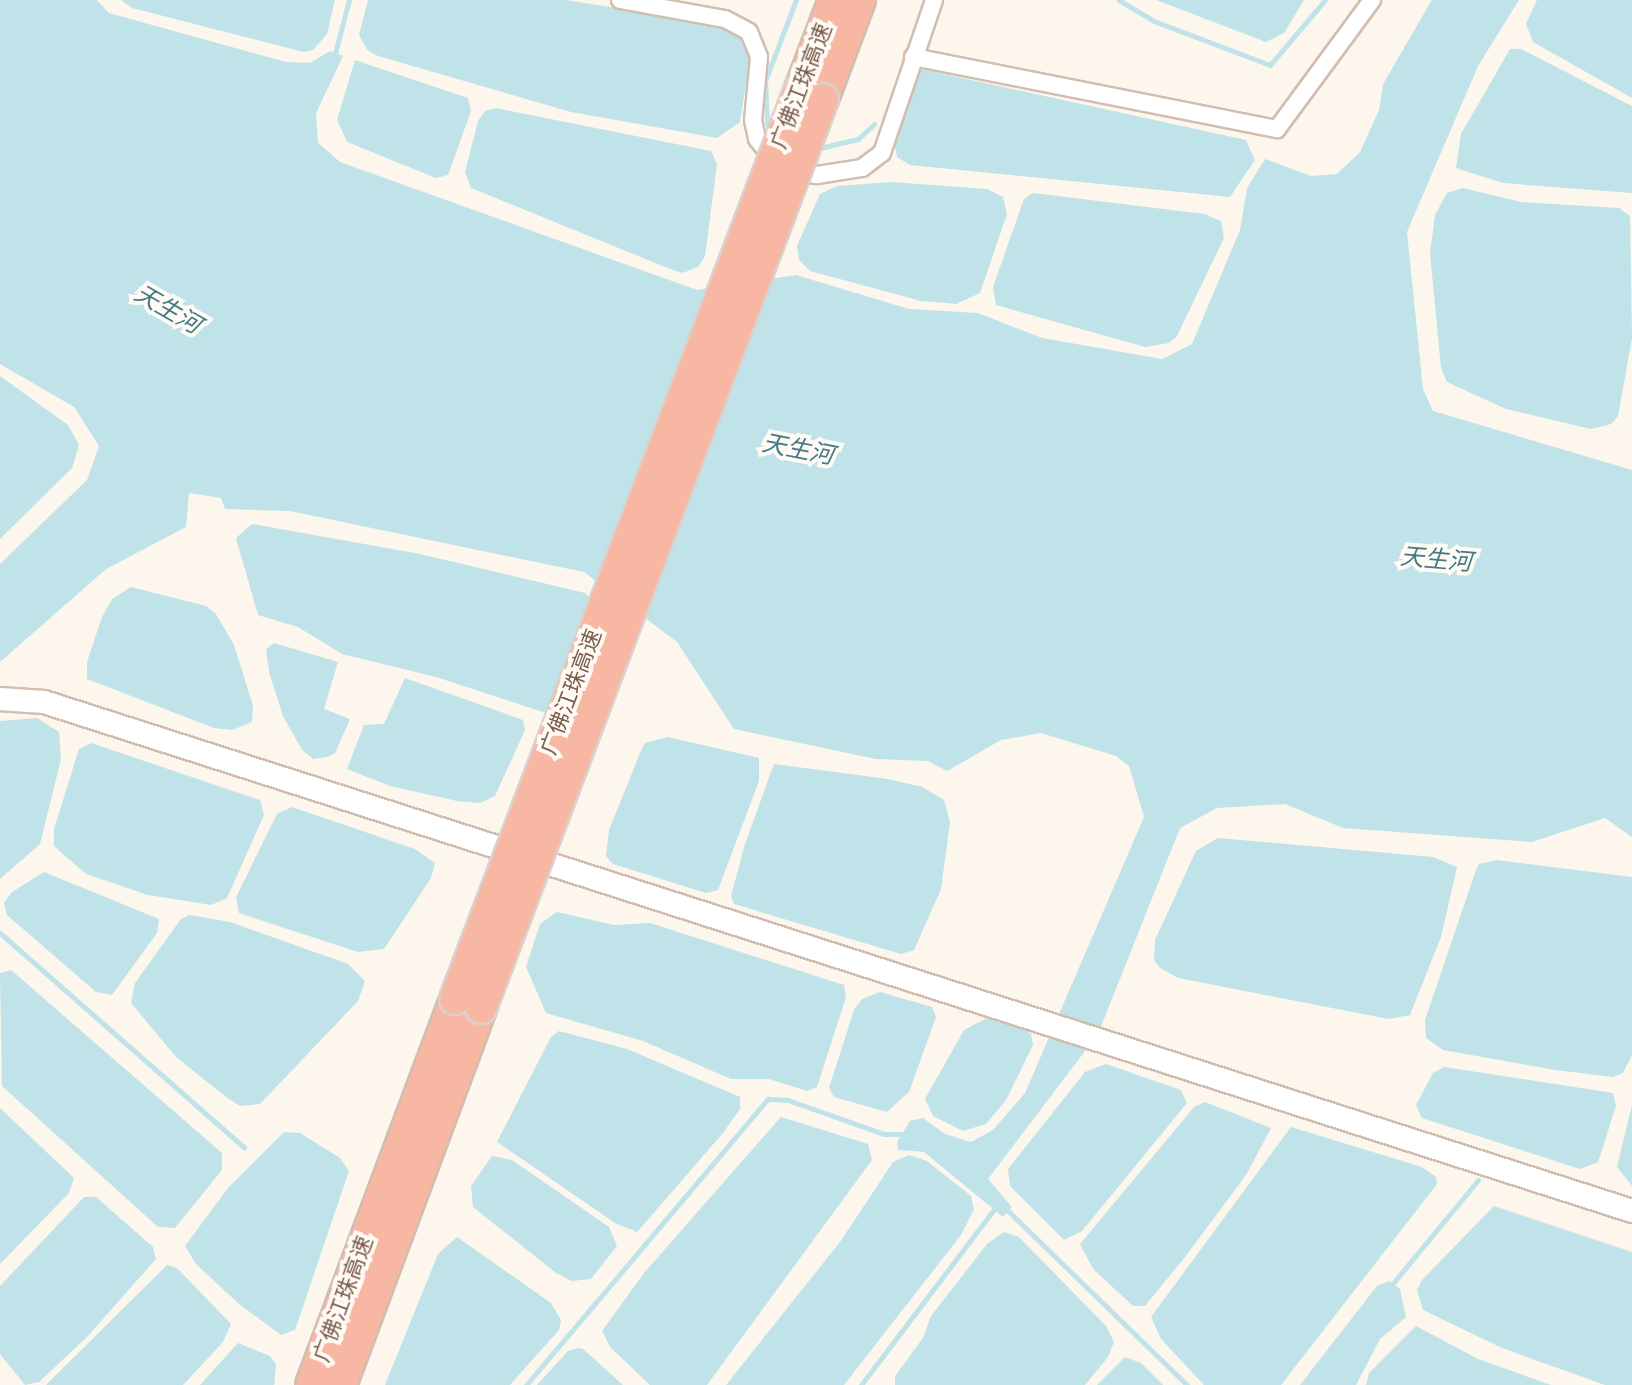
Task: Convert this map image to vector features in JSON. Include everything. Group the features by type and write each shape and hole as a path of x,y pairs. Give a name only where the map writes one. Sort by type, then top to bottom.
{"highway":[{"name":"广佛江珠高速","path":"812,94 834,0"},
{"name":"广佛江珠高速","path":"311,1385 468,1003 812,94 860,0"},
{"name":"广佛江珠高速","path":"341,1385 468,1003"}],"street":[{"path":"620,0 725,19 749,32 759,57 753,120 757,139 782,169 803,174 832,174 873,163 882,153 934,0"},
{"path":"913,57 1277,129 1372,0"},
{"path":"0,699 44,702 1103,1038 1632,1211"}],"water":[{"name":"天生河","path":"0,0 97,0 109,13 286,62 310,63 330,51 343,56 316,113 318,143 340,162 697,290 796,275 909,309 978,313 1042,338 1162,359 1192,344 1240,230 1247,188 1265,159 1311,176 1337,174 1360,152 1379,110 1383,84 1432,0 1519,0 1478,66 1407,232 1423,389 1433,411 1632,470 1632,837 1605,818 1532,842 1343,828 1285,804 1217,808 1180,828 1098,1034 988,1179 1012,1207 1003,1217 924,1152 898,1150 897,1142 910,1121 923,1118 945,1134 971,1142 993,1130 1025,1093 1144,817 1129,766 1116,756 1041,733 1001,740 947,771 928,761 876,759 734,729 677,642 584,572 290,511 225,509 221,498 189,493 186,527 106,569 0,662 0,564 87,480 99,446 74,407 0,364"},
{"path":"121,0 335,0 327,34 313,50 304,52 132,8"},
{"path":"368,0 566,0 724,25 747,42 751,53 740,122 717,138 571,112 378,56 367,50 359,35"},
{"path":"1156,0 1304,0 1284,33 1266,42"},
{"path":"1537,0 1632,0 1632,98 1533,42 1526,24"},
{"path":"1510,49 1521,49 1632,106 1632,193 1503,183 1456,168 1461,134"},
{"path":"355,60 468,98 471,111 448,175 436,178 347,142 337,120"},
{"path":"921,69 1246,140 1255,160 1230,197 910,165 897,157 894,142"},
{"path":"496,108 711,151 717,164 705,256 699,266 683,273 670,269 471,188 465,172 478,121 485,111"},
{"path":"891,182 987,189 1003,197 1007,214 980,293 956,304 921,301 810,271 799,260 797,246 820,194 837,186"},
{"path":"1463,188 1521,202 1619,208 1630,216 1632,338 1618,416 1611,424 1591,429 1506,409 1447,382 1441,368 1430,253 1435,215 1447,193"},
{"path":"1033,193 1204,214 1221,221 1224,238 1177,336 1169,343 1145,347 996,305 993,287 1024,199"},
{"path":"0,376 68,425 79,445 72,468 0,539"},
{"path":"252,524 420,554 585,593 590,598 546,713 436,677 342,654 298,627 258,615 236,538"},
{"path":"131,587 206,606 216,614 234,645 253,706 252,722 232,730 214,728 87,679 87,662 102,617 112,599"},
{"path":"274,643 338,662 324,709 350,719 335,753 313,759 302,750 283,716 269,672 266,649"},
{"path":"405,678 523,720 525,730 495,796 480,803 457,801 390,786 347,769 364,725 384,724"},
{"path":"37,718 59,732 61,759 40,844 0,879 0,721"},
{"path":"668,737 759,758 759,781 718,890 706,893 613,864 606,856 609,830 645,743"},
{"path":"91,743 260,800 264,815 227,898 211,905 148,895 86,874 54,846 54,829 79,749"},
{"path":"774,764 888,779 922,787 944,800 950,822 941,889 914,950 901,954 734,904 731,896 745,844"},
{"path":"292,807 415,849 435,863 431,878 384,949 358,952 239,913 236,897 277,814"},
{"path":"1218,838 1433,857 1457,867 1441,937 1410,1015 1389,1019 1178,978 1160,968 1154,960 1155,940 1196,851"},
{"path":"1497,860 1632,877 1632,1055 1623,1073 1613,1077 1555,1070 1443,1050 1426,1038 1425,1020 1476,870 1479,864"},
{"path":"44,872 159,919 157,933 112,995 96,992 7,915 4,903 12,892"},
{"path":"557,912 614,925 650,923 844,985 846,997 817,1087 807,1091 769,1079 731,1079 643,1041 546,1013 526,967 540,924"},
{"path":"189,915 230,922 348,964 365,981 358,1001 260,1104 240,1106 226,1097 176,1057 131,1003 135,983 181,919"},
{"path":"11,970 222,1153 222,1170 175,1228 158,1227 2,1086 0,973"},
{"path":"880,992 932,1007 936,1017 909,1092 887,1112 834,1097 829,1088 854,1010 862,999"},
{"path":"987,1018 1022,1027 1031,1034 1033,1045 1006,1100 986,1124 963,1131 933,1116 925,1099 964,1030"},
{"path":"559,1031 627,1049 740,1097 740,1109 723,1133 637,1232 615,1223 497,1142 551,1037"},
{"path":"1106,1064 1181,1090 1187,1103 1082,1231 1064,1240 1010,1186 1008,1169 1085,1072"},
{"path":"1444,1067 1613,1093 1616,1106 1598,1162 1580,1169 1422,1118 1416,1105 1433,1073"},
{"path":"1205,1102 1271,1128 1246,1175 1185,1257 1145,1306 1133,1306 1093,1269 1080,1244 1194,1107"},
{"path":"1632,1105 1632,1186 1617,1167"},
{"path":"0,1108 74,1178 69,1193 0,1264"},
{"path":"781,1117 868,1144 872,1160 707,1385 650,1385 610,1347 602,1331 644,1273"},
{"path":"1291,1127 1422,1167 1436,1177 1437,1184 1281,1385 1204,1385 1161,1339 1151,1317"},
{"path":"284,1132 300,1133 340,1158 349,1171 295,1330 281,1335 239,1304 196,1264 185,1246 228,1188"},
{"path":"909,1155 927,1161 971,1196 974,1209 961,1235 844,1385 726,1385 840,1242 893,1162"},
{"path":"492,1156 512,1160 609,1227 617,1246 591,1279 572,1281 556,1273 473,1207 471,1186"},
{"path":"84,1197 96,1197 153,1247 156,1259 88,1336 39,1382 25,1385 0,1354 0,1286"},
{"path":"1494,1206 1632,1252 1632,1385 1605,1385 1502,1348 1423,1310 1417,1290 1422,1280"},
{"path":"1004,1232 1019,1237 1106,1326 1114,1342 1108,1357 1085,1385 895,1385 895,1376 923,1338 931,1316 987,1244"},
{"path":"457,1237 551,1303 561,1320 559,1330 510,1385 385,1385 438,1254"},
{"path":"167,1265 177,1268 231,1324 223,1342 183,1385 46,1385"},
{"path":"1389,1281 1400,1289 1406,1317 1380,1339 1356,1385 1300,1385 1377,1286"},
{"path":"1416,1326 1478,1359 1551,1385 1366,1385 1369,1373"},
{"path":"238,1343 270,1356 276,1364 274,1385 200,1385"},
{"path":"583,1349 623,1385 537,1385 568,1351"},
{"path":"1125,1357 1141,1363 1163,1385 1097,1385"}],"waterway":[{"path":"334,57 349,0"},
{"path":"772,131 767,123 765,81 796,0"},
{"path":"1119,0 1154,21 1270,65 1325,0"},
{"path":"816,149 858,139 874,124"},
{"path":"0,933 244,1147"},
{"path":"526,1385 768,1099 788,1100 884,1134 907,1134"},
{"path":"1389,1288 1478,1180"},
{"path":"861,1385 997,1205"},
{"path":"1004,1207 1187,1385"}]}
